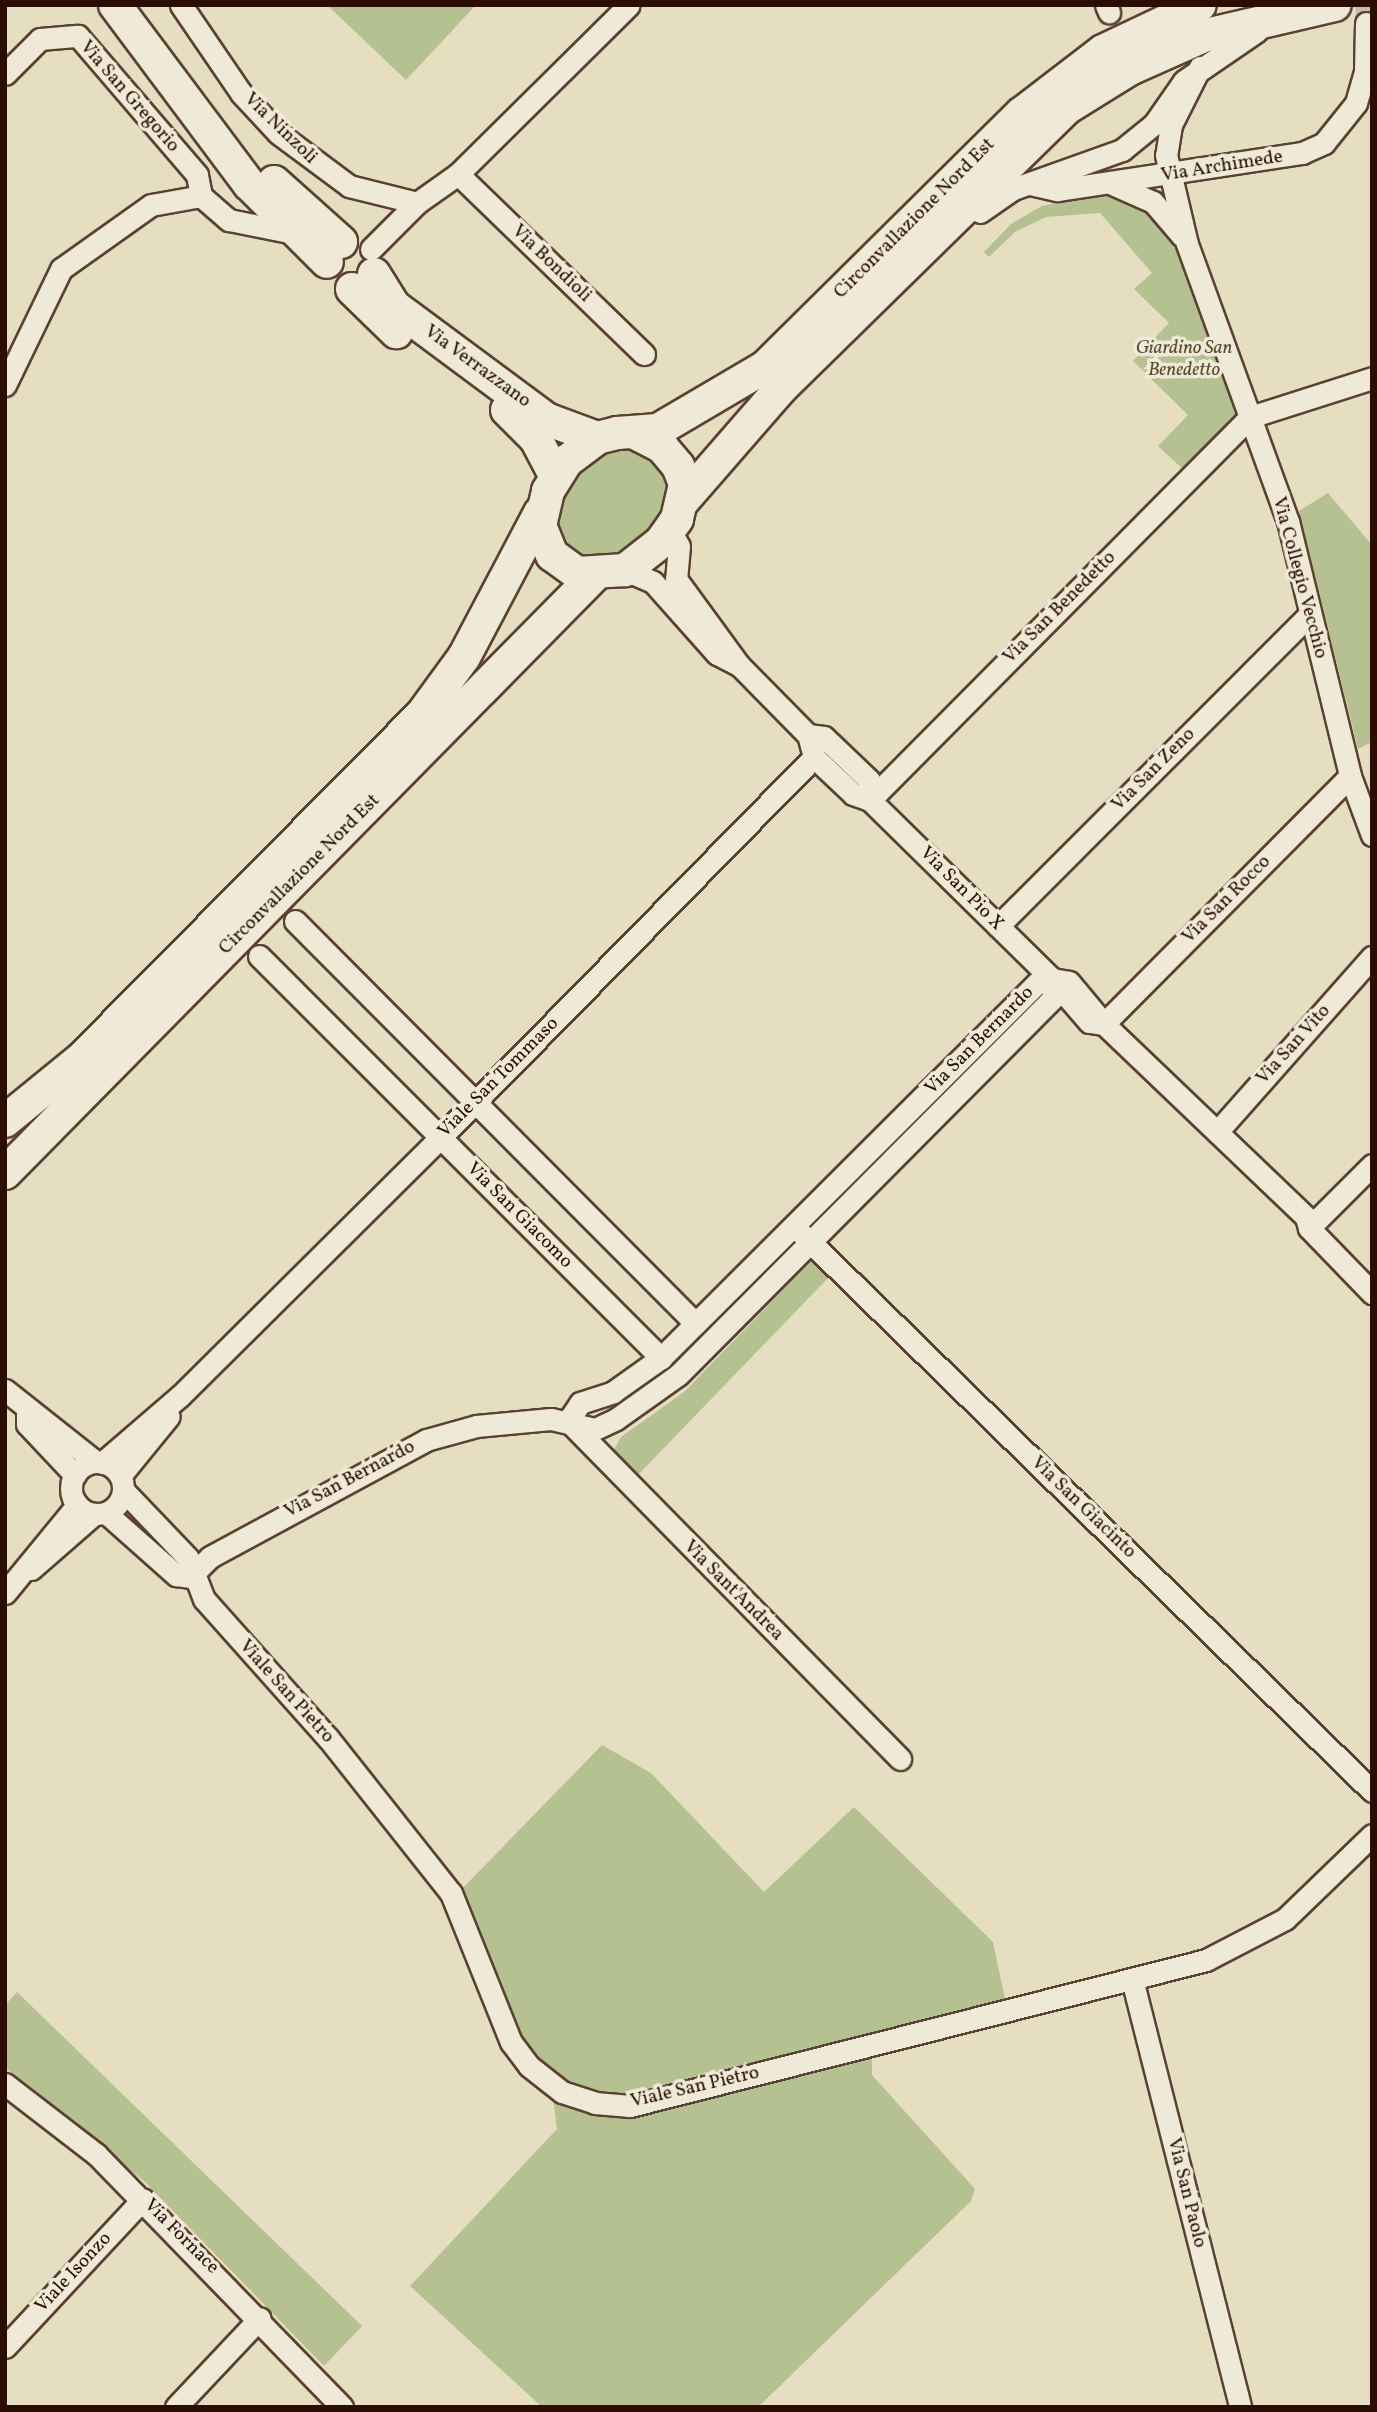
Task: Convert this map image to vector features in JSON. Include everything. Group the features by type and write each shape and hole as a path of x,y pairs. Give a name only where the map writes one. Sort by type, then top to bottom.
{"main road":[{"name":"Via Verrazzano","path":"115,5 173,79 394,306 546,419 597,438"},
{"name":"Circonvallazione Nord Est","path":"5,1121 81,1059 423,713 464,657 540,513 556,477 597,438 658,430 687,417 765,367 1021,114 1083,64 1167,14 1200,5"},
{"name":"Circonvallazione Nord Est","path":"5,1173 593,577 625,570 676,516 772,398 1067,108 1130,69 1206,35 1292,11 1335,5"},
{"name":"Via Verrazzano","path":"173,79 179,97 248,184 294,233 353,263 392,329 518,419 556,477"},
{"path":"633,432 662,447 678,466 685,484 676,516"},
{"path":"540,513 552,555 593,577"}],"street":[{"name":"Via Ninzoli","path":"181,5 241,93 278,133 349,186 417,203"},
{"path":"353,263 417,203 458,174 629,5"},
{"path":"1200,67 1292,11"},
{"name":"Via Archimede","path":"1030,184 1057,190 1098,181 1171,176 1270,161 1324,142 1356,103 1366,23"},
{"name":"Via San Gregorio","path":"5,74 40,39 78,36 197,175 209,202"},
{"name":"Via Collegio Vecchio","path":"1200,67 1171,125 1166,155 1187,244 1288,521 1350,776 1372,835"},
{"name":"Circonvallazione Nord Est","path":"926,245 947,245 998,195 1122,150 1154,124 1200,67"},
{"name":"Via Bondioli","path":"458,174 644,354"},
{"name":"Via Collegio Vecchio","path":"1098,181 1153,202 1187,244"},
{"path":"5,385 61,269 151,205 209,202 241,208 248,184"},
{"path":"209,202 257,230 294,233"},
{"path":"1250,417 1372,378"},
{"name":"Via San Benedetto","path":"870,800 1250,417"},
{"name":"Via San Pio X","path":"676,516 679,546 676,579 739,665 808,734 824,737 869,780 870,800"},
{"name":"Via San Pio X","path":"625,570 653,582 717,654 739,665"},
{"name":"Via San Zeno","path":"998,926 1310,614"},
{"path":"808,734 814,757"},
{"name":"Via San Pio X","path":"814,757 853,794 870,800 1052,979 1089,1022 1104,1024 1217,1132 1260,1177 1261,1193 1298,1229 1309,1228 1372,1293"},
{"name":"Viale San Tommaso","path":"75,1475 99,1463 180,1396 473,1105 814,757"},
{"name":"Via San Rocco","path":"1104,1024 1350,776"},
{"path":"295,921 473,1105 695,1322"},
{"name":"Via San Giacomo","path":"259,956 661,1358"},
{"name":"Via San Vito","path":"1217,1132 1372,957"},
{"name":"Via San Bernardo","path":"190,1577 210,1557 401,1450 476,1426 568,1422 595,1429 678,1375 809,1240 1053,998 1052,979 1037,984 661,1358 613,1392 580,1403 568,1422"},
{"path":"1309,1228 1372,1165"},
{"name":"Via San Giacinto","path":"793,1225 1372,1791"},
{"path":"5,1390 27,1412 99,1463"},
{"name":"Viale San Tommaso","path":"5,1593 29,1569 28,1560 92,1511 121,1483 179,1405 180,1396"},
{"path":"27,1412 27,1424 75,1475 92,1511"},
{"name":"Via Sant'Andrea","path":"568,1422 900,1759"},
{"name":"Viale San Pietro","path":"99,1463 121,1483 188,1558 190,1577 451,1893 511,2042 562,2092 630,2106 1206,1959 1285,1919 1372,1835"},
{"name":"Viale San Pietro","path":"92,1511 176,1575 190,1577"},
{"name":"Via San Paolo","path":"1132,1979 1240,2407"},
{"name":"Via Fornace","path":"9,2094 143,2199 260,2318 342,2407"},
{"name":"Viale Isonzo","path":"5,2347 143,2199"},
{"path":"176,2407 260,2318"}],"green space":[{"path":"327,5 476,5 406,80"},
{"name":"Giardino San Benedetto","path":"1108,192 1150,208 1182,249 1241,414 1187,473 1158,446 1188,415 1133,361 1169,323 1134,289 1152,273 1100,213 1046,217 1015,232 989,257 984,252 1011,224 1042,206"},
{"path":"609,446 644,447 673,484 667,513 632,555 582,563 552,534 565,481"},
{"path":"1328,493 1372,545 1372,742 1358,749 1299,511"},
{"path":"811,1261 828,1278 636,1477 612,1453 621,1437 684,1392"},
{"path":"602,1745 651,1773 764,1892 854,1807 993,1942 1007,2009 872,2041 872,2075 975,2189 971,2201 758,2407 542,2407 410,2286 557,2129 552,2090 506,2021 454,1897"},
{"path":"17,1992 362,2326 324,2366 145,2182 5,2067 5,2005"}],"tunnel":[{"path":"1366,5 1366,23"}]}
